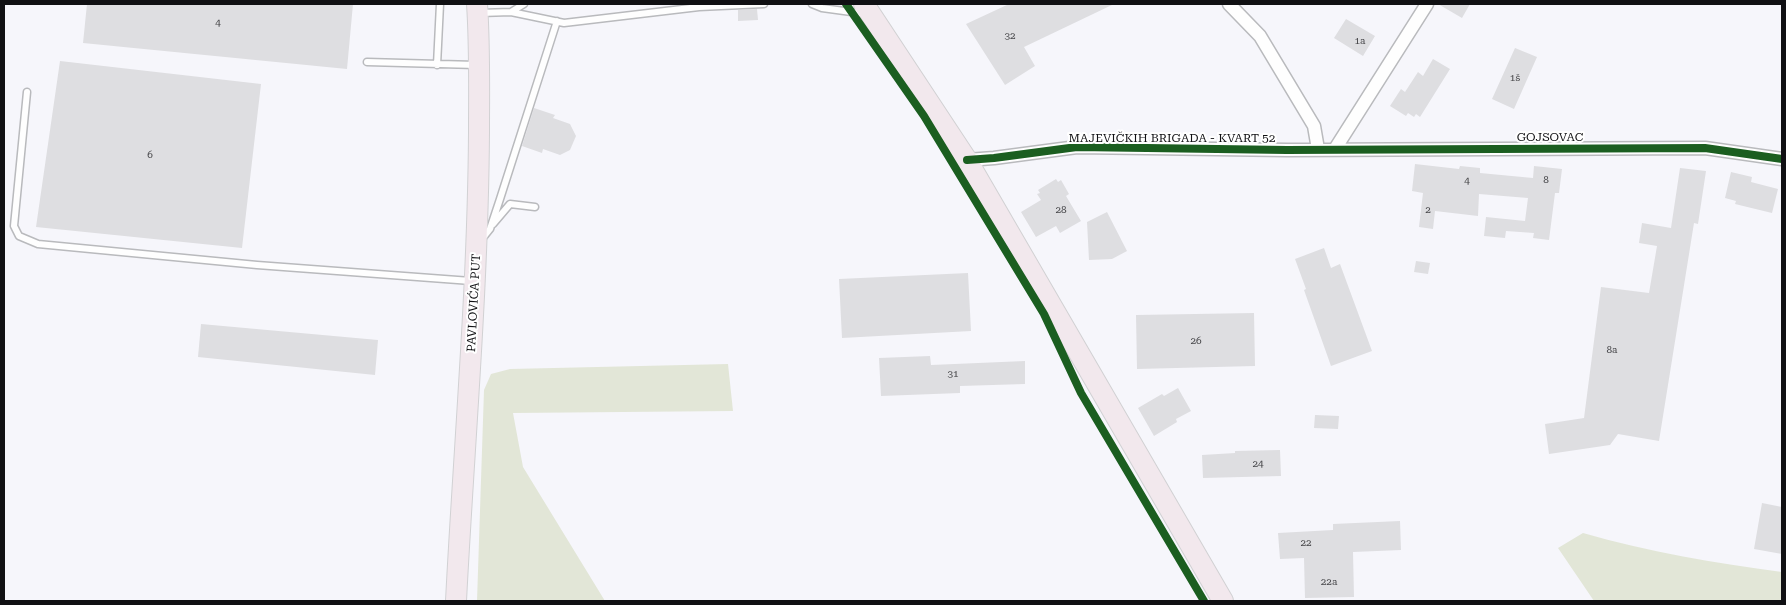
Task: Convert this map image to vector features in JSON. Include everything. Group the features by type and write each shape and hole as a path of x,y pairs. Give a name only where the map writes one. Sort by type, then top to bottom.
{"main road":[{"name":"PAVLOVIĆA PUT","path":"456,601 479,200 478,8"},
{"path":"867,9 967,160 1223,601"}],"street":[{"path":"1229,4 1260,36 1314,126 1318,149"},
{"path":"1335,149 1428,4"},
{"name":"MAJEVIČKIH BRIGADA - KVART 52","path":"967,160 1077,147 1318,149"},
{"name":"GOJSOVAC","path":"1318,149 1705,148 1782,159"}],"lane":[{"path":"437,65 440,4"},
{"path":"511,12 524,4"},
{"path":"478,8 511,12 564,23 700,5 764,4"},
{"path":"812,4 822,8 867,9"},
{"path":"490,229 534,98 557,21"},
{"path":"367,62 479,66"},
{"path":"27,92 14,226 19,236 38,244 257,265 475,281"},
{"path":"477,246 510,204 535,207"}],"shaded area":[{"path":"728,364 733,411 513,413 523,467 605,601 477,601 484,390 491,374 510,369"},
{"path":"1583,533 1632,546 1682,556 1782,572 1782,601 1594,601 1558,548"}],"building":[{"path":"87,4 353,4 347,69 83,43"},
{"path":"1009,4 1114,4 1024,47 1035,66 1005,85 966,24"},
{"path":"1438,4 1470,4 1462,18"},
{"path":"757,9 758,20 738,21 738,10"},
{"path":"1346,19 1375,36 1363,56 1334,38"},
{"path":"1515,48 1537,57 1514,109 1492,99"},
{"path":"1433,59 1450,69 1420,117 1416,114 1414,117 1408,113 1406,116 1390,106 1401,89 1405,92 1418,72 1423,76"},
{"path":"60,61 261,84 242,248 36,227"},
{"path":"534,108 555,115 553,118 570,124 576,136 570,150 560,155 543,149 542,153 522,146"},
{"path":"1415,164 1459,169 1460,166 1480,168 1480,173 1533,178 1534,166 1562,169 1559,193 1555,193 1549,240 1533,238 1534,233 1506,231 1505,238 1484,236 1486,217 1525,221 1528,198 1479,194 1478,216 1435,211 1433,229 1419,227 1423,193 1412,191"},
{"path":"1680,168 1706,171 1698,224 1694,223 1659,441 1618,434 1610,445 1549,454 1545,424 1584,418 1601,287 1649,293 1657,246 1639,243 1642,223 1671,228"},
{"path":"1731,172 1752,177 1751,182 1778,189 1772,213 1735,204 1736,201 1725,198"},
{"path":"1056,179 1058,182 1061,180 1069,194 1066,196 1081,221 1060,233 1056,226 1036,237 1021,212 1041,200 1037,194 1040,193 1038,190"},
{"path":"1107,212 1127,251 1112,259 1089,260 1087,222"},
{"path":"1324,248 1331,268 1340,264 1372,351 1331,366 1295,259"},
{"path":"1416,261 1430,263 1428,274 1414,272"},
{"path":"968,273 971,331 842,338 839,279"},
{"path":"1254,313 1255,366 1137,369 1136,315"},
{"path":"201,324 378,340 375,375 198,357"},
{"path":"930,356 931,365 1025,361 1025,384 960,386 960,393 881,396 879,358"},
{"path":"1178,388 1191,411 1176,419 1177,422 1154,436 1138,408 1162,394 1164,396"},
{"path":"1315,415 1339,416 1338,429 1314,428"},
{"path":"1280,450 1281,476 1203,478 1202,455 1235,453 1235,451"},
{"path":"1762,503 1782,507 1782,554 1754,549"},
{"path":"1400,521 1401,550 1353,552 1354,597 1305,598 1304,558 1280,559 1278,533 1333,530 1333,524"}],"cycle path":[{"path":"846,4 924,116 1044,314 1081,393 1204,601"},
{"path":"967,160 1077,147 1287,150 1705,148 1782,159"}]}
